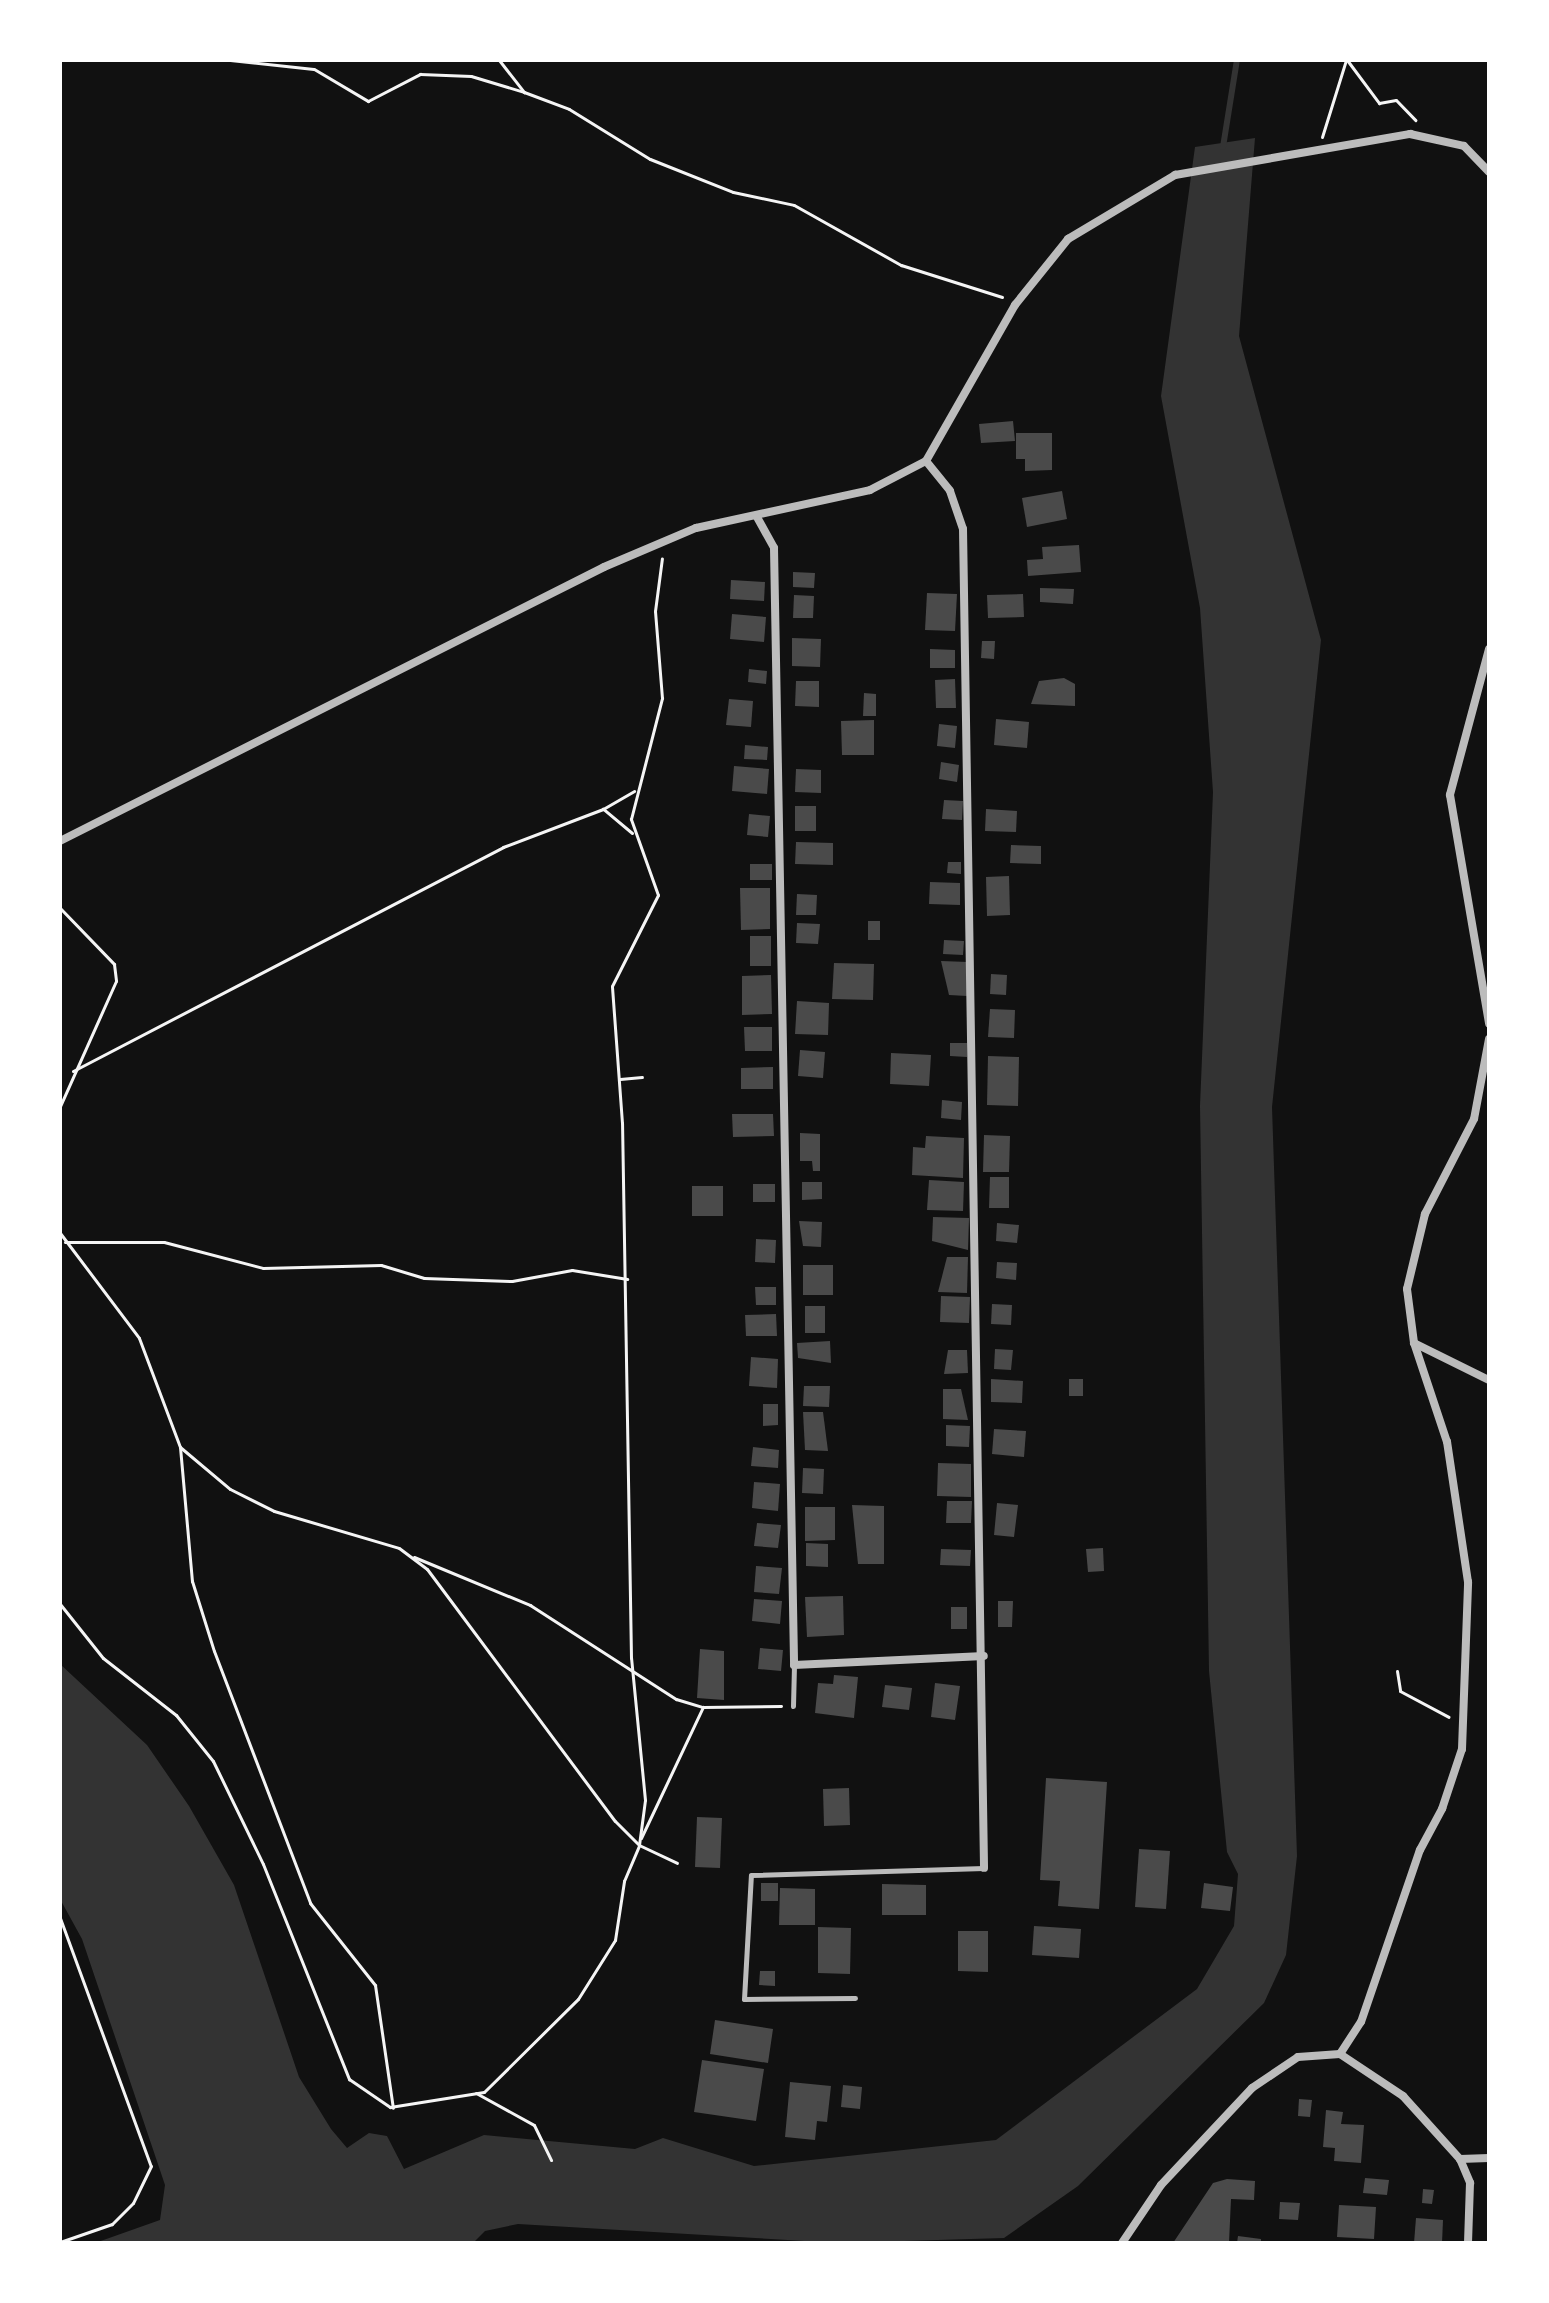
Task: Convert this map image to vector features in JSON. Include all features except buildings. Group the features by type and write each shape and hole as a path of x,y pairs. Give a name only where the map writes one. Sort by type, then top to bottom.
{"street":[{"path":"60,841 696,528 870,490 926,461 1015,305 1068,239 1175,175 1318,148 1426,138 1464,146 1489,172"},
{"path":"926,461 950,491 963,529 984,1656 984,1868"},
{"path":"757,517 774,548 794,1665 984,1656"},
{"path":"1489,649 1450,795 1489,1024"},
{"path":"1340,2054 1361,2022 1420,1850 1442,1809 1463,1724 1468,1582 1459,1499 1414,1343 1407,1289 1425,1214 1474,1119 1489,1039"},
{"path":"1414,1343 1489,1380"},
{"path":"1122,2243 1161,2185 1252,2088 1298,2057 1340,2054 1403,2096 1460,2159 1470,2183 1468,2243"},
{"path":"1460,2159 1489,2158"}],"lane":[{"path":"793,1706 794,1665"},
{"path":"855,1998 744,1999 751,1875 984,1868"}],"path":[{"path":"230,60 314,69 368,101 420,74 471,76 524,92 712,185 794,205 901,265 1003,297"},
{"path":"499,60 524,92"},
{"path":"1346,60 1362,88 1379,103 1396,100 1407,107 1426,138"},
{"path":"1318,148 1346,60"},
{"path":"639,1845 645,1800 632,1665 627,1279 614,973 632,958 658,895 633,834 636,787 662,698 660,545"},
{"path":"73,1071 503,847 628,799 636,787"},
{"path":"603,809 633,834"},
{"path":"60,908 114,964 116,981 73,1071 60,1106"},
{"path":"620,1079 642,1077"},
{"path":"60,1233 139,1338 180,1447 192,1581 243,1734 310,1903 367,1972 393,2108"},
{"path":"65,1242 164,1242 263,1268 381,1265 424,1278 512,1281 572,1270 627,1279"},
{"path":"180,1447 230,1489 274,1511 410,1556 530,1605 632,1665 676,1699 703,1707 793,1706"},
{"path":"410,1556 639,1845 677,1863"},
{"path":"60,1604 103,1658 176,1715 213,1761 263,1864 349,2079 393,2108 476,2093 493,2086 602,1970 639,1845 703,1707"},
{"path":"1397,1671 1400,1691 1463,1724"},
{"path":"60,1918 151,2166 133,2203 112,2224 60,2242"},
{"path":"476,2093 534,2125 551,2160"}],"shaded area":[{"path":"1255,138 1239,336 1321,640 1272,1107 1297,1856 1286,1955 1264,2003 1078,2186 1004,2238 838,2243 518,2224 485,2231 473,2243 95,2243 160,2220 165,2185 82,1939 60,1899 60,1664 147,1745 189,1806 234,1885 299,2077 331,2129 347,2148 369,2133 387,2136 404,2169 484,2135 635,2149 663,2138 754,2166 996,2140 1197,1989 1234,1926 1238,1874 1227,1852 1209,1671 1200,1106 1213,792 1200,608 1161,396 1195,147"}],"waterway":[{"path":"1223,147 1237,60"}]}
